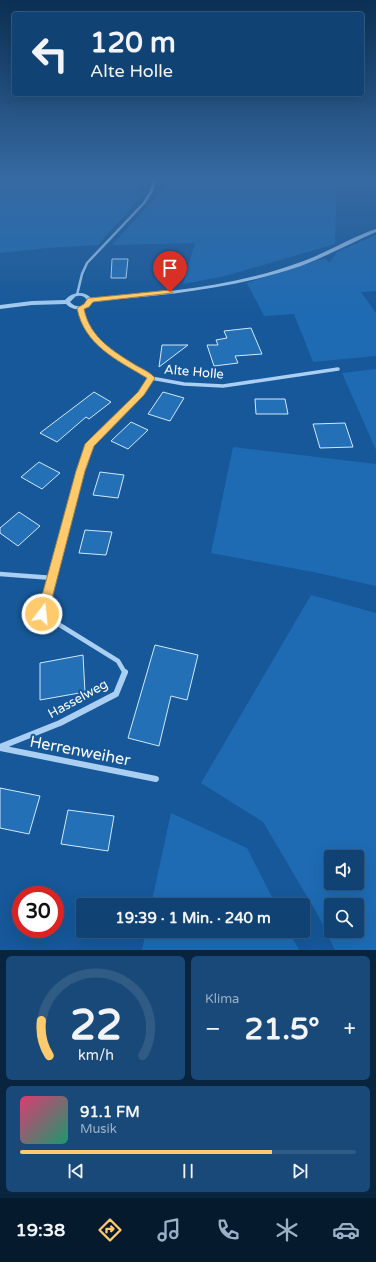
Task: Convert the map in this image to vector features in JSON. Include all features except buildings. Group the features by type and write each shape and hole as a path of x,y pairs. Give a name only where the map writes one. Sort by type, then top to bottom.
{"street":[{"path":"77,294 81,274 87,263 123,224"},
{"path":"90,300 237,282 291,268 324,255 376,230"},
{"path":"67,302 69,298 77,294 88,296 90,300"},
{"path":"0,307 32,303 67,302 72,307 80,308 87,306 90,300"},
{"name":"Alte Holle","path":"80,308 82,317 95,340 116,356 151,378 184,384 224,386 338,369"},
{"name":"Hasselweg","path":"0,747 60,723 116,694 125,673 118,661 42,614 53,578 80,471 90,444 141,394 151,378"},
{"path":"0,574 53,578"},
{"name":"Herrenweiher","path":"0,747 156,779"}],"shaded area":[{"path":"0,224 116,224 98,245 0,253"},
{"path":"131,224 336,224 335,244 225,276 183,284 195,243 112,245"},
{"path":"376,235 376,291 361,292 376,313 376,356 313,362 294,314 264,316 247,283 325,258 329,263 337,252"},
{"path":"376,369 376,450 342,373"},
{"path":"233,447 376,464 376,586 318,573 211,553"},
{"path":"311,595 376,613 376,950 335,950 329,938 364,938 364,898 324,898 324,927 310,901 310,898 308,898 263,822 201,783"},
{"path":"171,813 247,848 272,898 153,898"},
{"path":"145,938 293,938 299,950 142,950"}],"route":[{"path":"42,614 53,578 80,471 90,444 141,394 151,378 116,356 95,340 82,317 80,308 87,306 90,303 90,300 170,292"}]}
